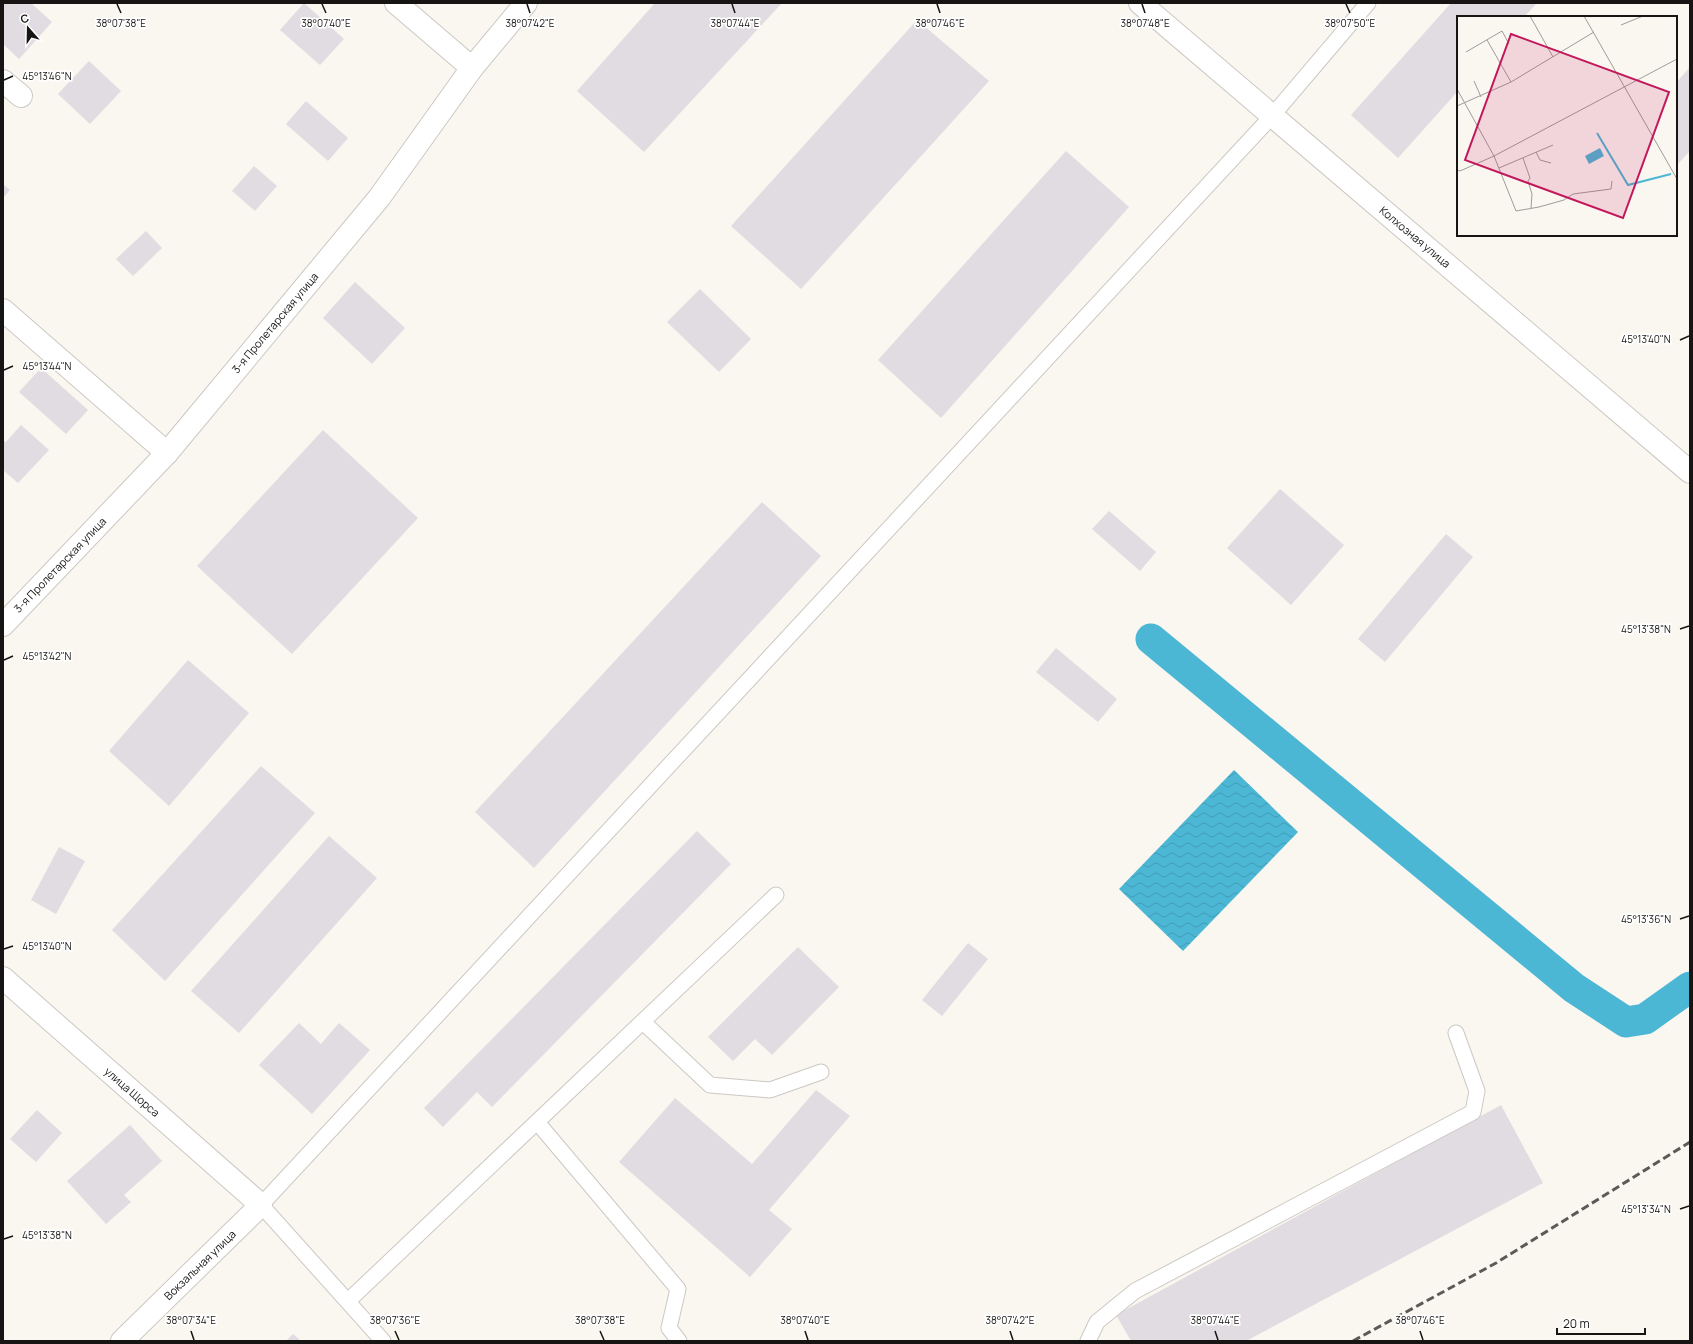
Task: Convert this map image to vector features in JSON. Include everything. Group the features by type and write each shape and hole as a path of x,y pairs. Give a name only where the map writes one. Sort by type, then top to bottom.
{"street":[{"path":"396,3 472,68"},
{"name":"3-я Пролетарская улица","path":"3,625 167,453 379,198 472,68 526,3"},
{"name":"Колхозная улица","path":"1140,3 1690,472"},
{"path":"3,81 21,96"},
{"path":"3,310 167,453"},
{"name":"улица Щорса","path":"3,978 261,1205"},
{"name":"Вокзальная улица","path":"122,1341 261,1205"}],"lane":[{"path":"384,1341 261,1205 1272,116 1368,3"},
{"path":"348,1301 776,895"},
{"path":"643,1022 710,1085 770,1090 821,1072"},
{"path":"1088,1341 1097,1322 1135,1291 1473,1112 1477,1091 1456,1033"},
{"path":"537,1122 678,1289 669,1328 679,1341"}],"water":[{"path":"1234,770 1298,832 1183,951 1119,889"}],"building":[{"path":"3,3 31,3 52,22 19,59 3,44"},
{"path":"304,3 344,39 320,65 280,30"},
{"path":"655,3 782,3 644,152 577,91"},
{"path":"1451,3 1537,3 1525,16 1457,16 1457,92 1398,158 1351,115"},
{"path":"917,20 989,81 801,289 731,226"},
{"path":"89,61 121,91 90,124 58,94"},
{"path":"1690,67 1690,151 1677,165 1677,82"},
{"path":"306,101 348,138 328,161 286,124"},
{"path":"1066,151 1129,207 941,418 878,360"},
{"path":"254,166 277,186 255,211 232,191"},
{"path":"3,184 10,190 3,198"},
{"path":"146,231 162,248 133,276 116,259"},
{"path":"355,282 405,328 372,364 323,318"},
{"path":"700,289 751,339 719,372 667,322"},
{"path":"41,368 88,410 66,434 19,392"},
{"path":"21,425 49,450 18,483 3,470 3,440 6,442"},
{"path":"323,430 418,518 292,654 197,566"},
{"path":"1280,489 1344,545 1291,605 1227,548"},
{"path":"762,502 821,556 534,868 475,812"},
{"path":"1109,511 1156,552 1140,571 1092,529"},
{"path":"1446,534 1473,557 1385,662 1358,639"},
{"path":"1056,648 1117,699 1098,722 1036,672"},
{"path":"188,660 249,713 169,806 109,751"},
{"path":"261,766 315,813 165,981 112,930"},
{"path":"697,831 731,864 492,1107 477,1092 443,1127 424,1108"},
{"path":"329,836 377,878 239,1033 191,991"},
{"path":"59,847 85,861 56,914 31,900"},
{"path":"968,943 988,959 942,1016 922,1000"},
{"path":"798,947 839,987 772,1055 755,1039 733,1061 708,1037"},
{"path":"299,1023 321,1044 339,1023 370,1050 312,1114 259,1065"},
{"path":"816,1090 850,1116 769,1210 792,1229 750,1277 619,1162 675,1098 752,1164"},
{"path":"1501,1105 1543,1183 1246,1341 1131,1341 1116,1315"},
{"path":"37,1110 62,1133 36,1162 10,1139"},
{"path":"130,1125 162,1161 124,1195 131,1202 106,1224 67,1181"},
{"path":"293,1334 301,1341 286,1341"}],"waterway":[{"path":"1151,639 1574,988 1626,1022 1645,1019 1690,987"}],"railway":[{"path":"1353,1341 1496,1263 1690,1142"}]}
